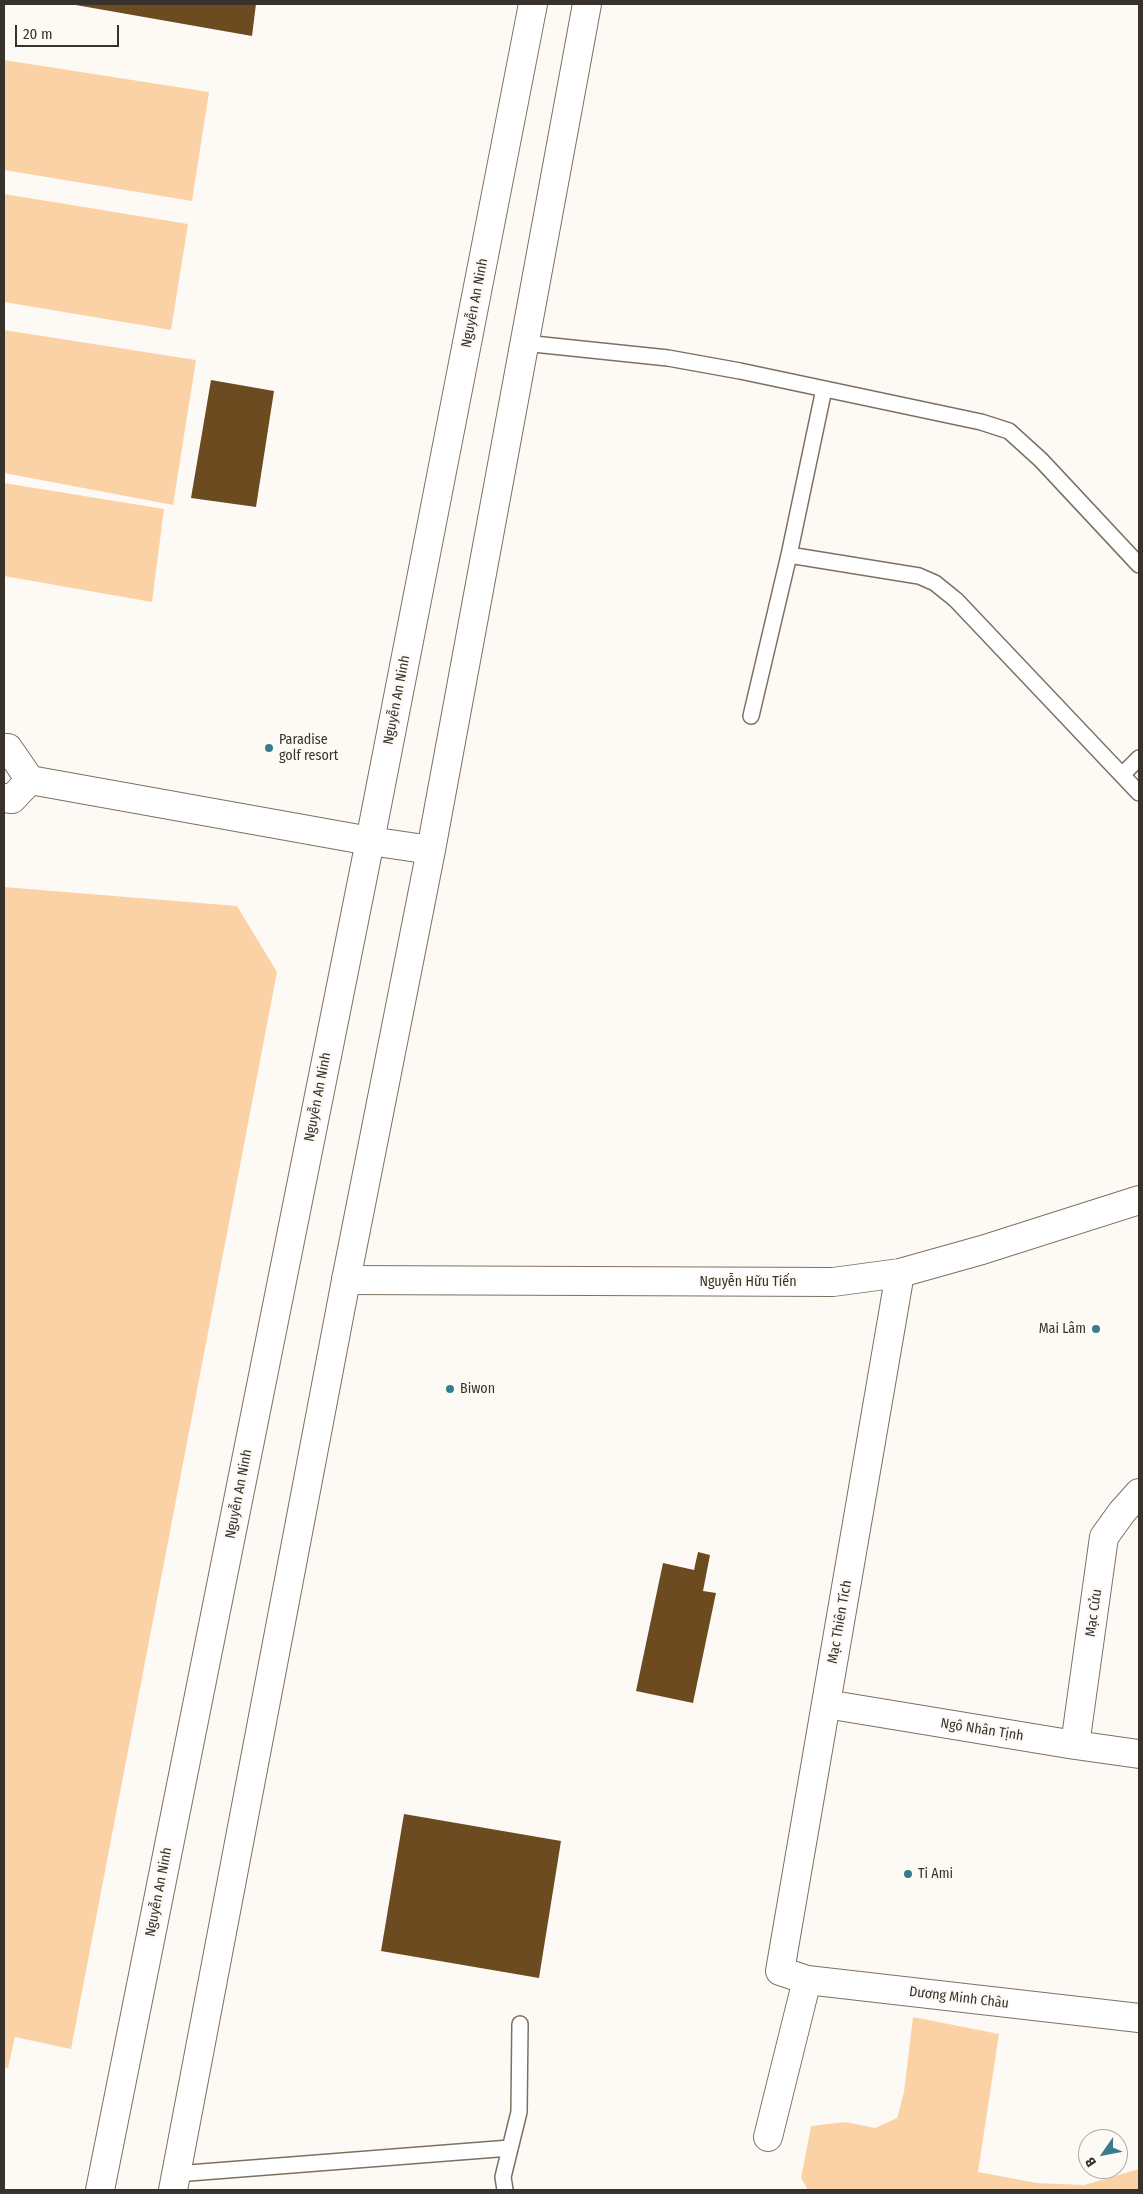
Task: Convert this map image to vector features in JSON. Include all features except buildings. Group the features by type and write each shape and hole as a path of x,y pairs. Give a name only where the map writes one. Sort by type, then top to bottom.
{"main road":[{"name":"Nguyễn An Ninh","path":"100,2190 370,841 534,4"},
{"path":"174,2182 346,1280 431,850 587,4"},
{"path":"4,748 8,748 30,780 370,841 431,850"},
{"path":"4,798 12,799 30,780"},
{"name":"Nguyễn Hữu Tiến","path":"346,1280 833,1282 900,1273 982,1250 1139,1200"},
{"name":"Mạc Thiên Tích","path":"780,1971 900,1273"},
{"name":"Mạc Cửu","path":"1075,1745 1104,1538 1122,1512 1139,1493"},
{"name":"Ngô Nhân Tịnh","path":"826,1704 1139,1754"},
{"name":"Dương Minh Châu","path":"780,1971 807,1980 1139,2018"},
{"path":"768,2137 807,1980"}],"lane":[{"path":"524,343 668,358 980,422 1008,431 1041,460 1139,565"},
{"path":"751,716 789,555 824,389"},
{"path":"789,555 918,576 935,583 956,600 1139,793"},
{"path":"1122,775 1139,758"},
{"path":"505,2190 503,2177 519,2112 520,2024"},
{"path":"174,2182 510,2148"}],"shaded area":[{"path":"4,60 209,92 192,201 4,170"},
{"path":"4,194 188,224 171,330 4,302"},
{"path":"4,330 196,360 173,505 4,473"},
{"path":"4,483 164,509 152,602 4,576"},
{"path":"4,887 237,906 277,972 71,2049 15,2037 8,2068 4,2067"},
{"path":"913,2017 999,2034 978,2172 1037,2183 1084,2185 1105,2179 1128,2179 1128,2172 1139,2169 1139,2190 808,2190 801,2178 811,2126 846,2122 875,2128 897,2118 904,2092"}],"place":[{"name":"Paradise golf resort","path":"269,748"},
{"name":"Mai Lâm","path":"1096,1329"},
{"name":"Biwon","path":"450,1389"},
{"name":"Ti Ami","path":"908,1874"}]}
